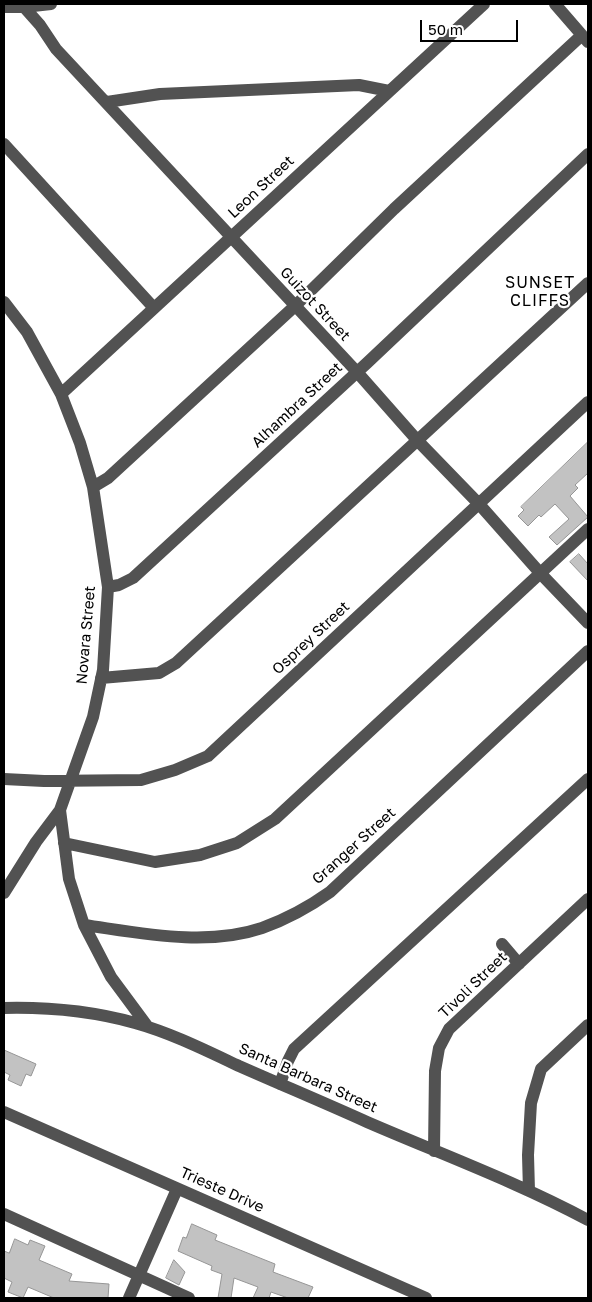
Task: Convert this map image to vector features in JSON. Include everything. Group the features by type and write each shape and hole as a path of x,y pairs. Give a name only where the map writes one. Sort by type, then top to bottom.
{"street":[{"path":"4,6 50,4"},
{"name":"Leon Street","path":"61,394 484,4"},
{"path":"93,487 108,478 295,306 394,209 585,39 554,4"},
{"name":"Guizot Street","path":"24,6 56,49 107,102 230,238 357,372 417,440 479,504 540,574 588,623"},
{"path":"107,102 160,94 359,85 388,91"},
{"path":"4,144 154,308"},
{"name":"Alhambra Street","path":"108,587 120,585 133,578 357,372 588,154"},
{"path":"101,678 159,673 176,663 588,283"},
{"name":"Novara Street","path":"4,302 27,332 61,394 80,443 93,487 108,587 101,678 93,717 60,810 68,879 84,925 111,977 148,1027"},
{"name":"Osprey Street","path":"4,779 44,781 140,780 175,770 208,756 588,402"},
{"path":"64,843 155,862 200,855 237,843 275,819 588,529"},
{"name":"Granger Street","path":"84,925 197,937 230,935 261,928 286,919 308,907 337,885 588,651"},
{"path":"280,1084 294,1049 588,779"},
{"path":"4,893 36,842 60,810"},
{"name":"Tivoli Street","path":"434,1151 435,1071 439,1048 449,1029 588,899"},
{"path":"502,944 519,964"},
{"name":"Santa Barbara Street","path":"4,1008 36,1008 82,1012 118,1018 148,1027 194,1045 529,1191 588,1220"},
{"path":"529,1191 528,1155 531,1103 541,1069 588,1025"},
{"name":"Trieste Drive","path":"4,1112 426,1298"},
{"path":"129,1298 178,1189"},
{"path":"4,1214 189,1298"}],"building":[{"path":"588,442 588,473 575,485 578,488 570,496 588,517 557,545 549,537 569,519 555,504 541,517 539,515 528,526 518,516 524,510 521,507"},
{"path":"579,554 588,564 588,581 570,562"},
{"path":"4,1050 36,1064 31,1076 26,1074 21,1086 8,1080 10,1075 4,1072"},
{"path":"192,1224 217,1235 215,1240 275,1264 273,1272 313,1287 308,1298 288,1298 271,1292 269,1298 253,1298 258,1287 234,1278 231,1298 218,1298 222,1274 211,1270 212,1266 178,1251 183,1237 186,1238"},
{"path":"15,1239 28,1245 30,1240 45,1246 39,1260 72,1274 69,1281 109,1284 108,1298 54,1298 28,1287 23,1298 8,1292 12,1282 4,1278 4,1251 9,1253"},
{"path":"174,1260 185,1272 179,1285 166,1278"}],"district":[{"name":"SUNSET CLIFFS","path":"540,292"}]}
